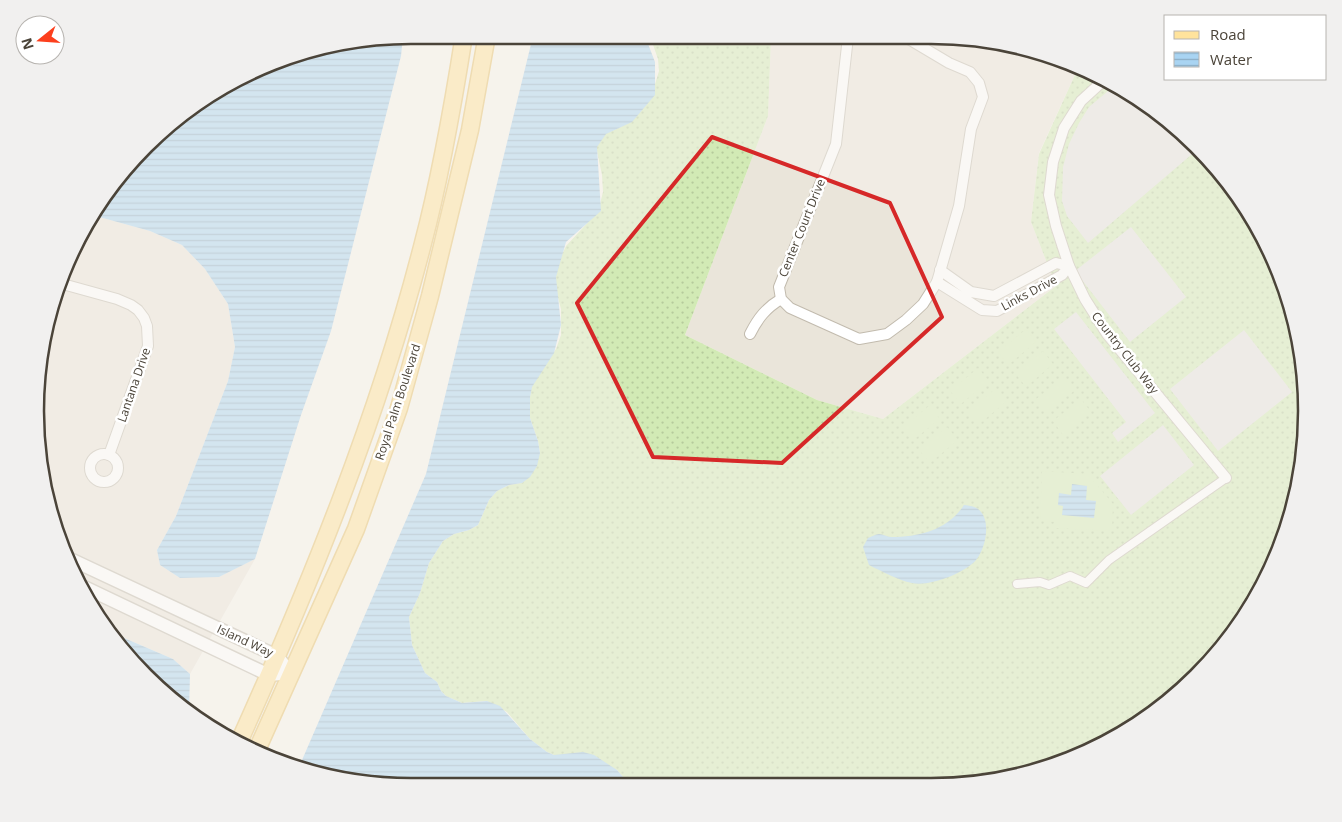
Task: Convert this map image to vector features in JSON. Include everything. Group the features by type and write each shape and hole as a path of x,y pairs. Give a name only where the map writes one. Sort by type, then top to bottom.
{"main road":[{"name":"Royal Palm Boulevard","path":"242,736 343,497 400,327 424,242 449,128 463,44"},
{"name":"Royal Palm Boulevard","path":"259,745 356,529 399,408 430,296 468,139 485,44"}],"street":[{"name":"Center Court Drive","path":"781,299 778,287 836,144 847,44"},
{"path":"750,334 758,318 770,306 781,299 790,308 859,339 887,334 923,304 937,282 959,206 970,129 983,98 979,83 970,72 949,63 917,44"},
{"name":"Country Club Way","path":"1099,85 1081,101 1064,128 1053,162 1049,195 1056,226 1069,266 1085,299 1107,334 1226,478"},
{"name":"Links Drive","path":"940,270 972,292 994,296 1056,263 1069,266 1062,275 997,311 980,308 983,295"},
{"path":"937,282 980,308"},
{"name":"Lantana Drive","path":"66,285 124,302 138,310 147,326 148,346 110,455"},
{"path":"1016,584 1040,582 1049,585 1070,576 1086,583 1109,560 1226,478"},
{"name":"Island Way","path":"77,562 277,656 291,673"},
{"name":"Island Way","path":"91,590 269,675 291,673"}],"highlighted area":[{"path":"712,137 890,203 942,317 782,463 653,457 577,303"}],"shaded area":[{"path":"771,44 931,44 979,47 1026,56 1075,74 1039,153 1031,222 1056,286 883,419 817,400 685,335 768,116"},
{"path":"1109,90 1155,120 1193,153 1088,243 1067,216 1062,201 1063,167 1069,144 1089,107"},
{"path":"99,217 150,231 182,245 205,269 228,304 235,347 228,381 176,516 157,550 160,565 180,578 219,577 255,559 190,674 173,659 122,637 93,595 63,529 56,506 47,459 44,411 47,363 51,339 63,293 72,270"},
{"path":"1131,227 1186,297 1130,342 1075,271"},
{"path":"1076,312 1155,413 1118,442 1112,433 1126,422 1054,329"},
{"path":"1244,330 1292,392 1218,451 1170,389"},
{"path":"1163,425 1194,465 1131,515 1100,476"}],"green space":[{"path":"653,44 771,44 768,116 685,335 817,400 883,419 1056,286 1031,222 1039,154 1076,74 1115,93 1155,120 1191,151 1222,187 1249,227 1260,249 1279,293 1286,316 1295,363 1297,387 1298,411 1295,459 1286,506 1279,529 1249,595 1222,635 1207,653 1191,671 1155,702 1115,729 1072,750 1026,766 979,775 931,778 624,778 617,770 567,755 554,755 547,752 530,739 507,712 487,701 462,703 446,696 441,691 437,682 425,673 412,645 409,617 420,593 429,563 443,541 454,534 469,530 478,525 489,500 497,491 509,485 522,483 540,453 530,418 530,397 532,382 556,349 561,335 561,309 553,279 566,246 593,217 600,204 603,192 597,145 602,135 621,127 653,91 659,71 658,59"},
{"path":"1026,329 1036,342 1008,365 998,352"},
{"path":"1043,351 1053,364 1026,387 1015,373"},
{"path":"978,368 989,381 961,404 950,391"},
{"path":"1063,377 1074,391 1046,413 1035,400"},
{"path":"995,389 1006,402 978,425 967,412"},
{"path":"1081,399 1091,412 1063,435 1053,421"},
{"path":"930,405 940,419 912,441 902,428"},
{"path":"947,427 958,440 930,463 919,450"},
{"path":"1042,471 1088,474 1113,504 1112,531 1056,528 1056,522 1040,521"}],"water":[{"path":"402,44 401,56 331,331 301,415 255,559 219,577 180,578 160,565 157,550 176,516 228,381 235,347 228,304 205,269 182,245 150,231 99,217 120,187 151,151 187,120 227,93 293,63 339,51"},
{"path":"531,44 648,44 655,62 655,95 632,122 606,134 597,147 601,211 566,242 556,277 561,325 554,353 532,387 530,397 530,418 540,453 537,466 530,477 522,483 509,485 497,491 489,500 478,525 469,530 454,534 443,541 429,563 420,593 409,617 412,645 425,673 437,682 441,691 446,696 462,703 487,701 500,706 530,739 547,752 554,755 583,752 594,755 617,770 624,778 387,777 339,771 301,762 426,474"},
{"path":"1072,484 1087,486 1086,500 1096,501 1094,518 1062,515 1063,506 1058,505 1059,493 1071,495"},
{"path":"964,505 978,509 984,517 986,536 982,550 976,560 964,570 937,581 919,584 890,576 869,565 863,547 868,538 879,534 891,537 912,536 932,530 950,521"},
{"path":"122,637 173,659 190,674 189,704 151,671"}]}
